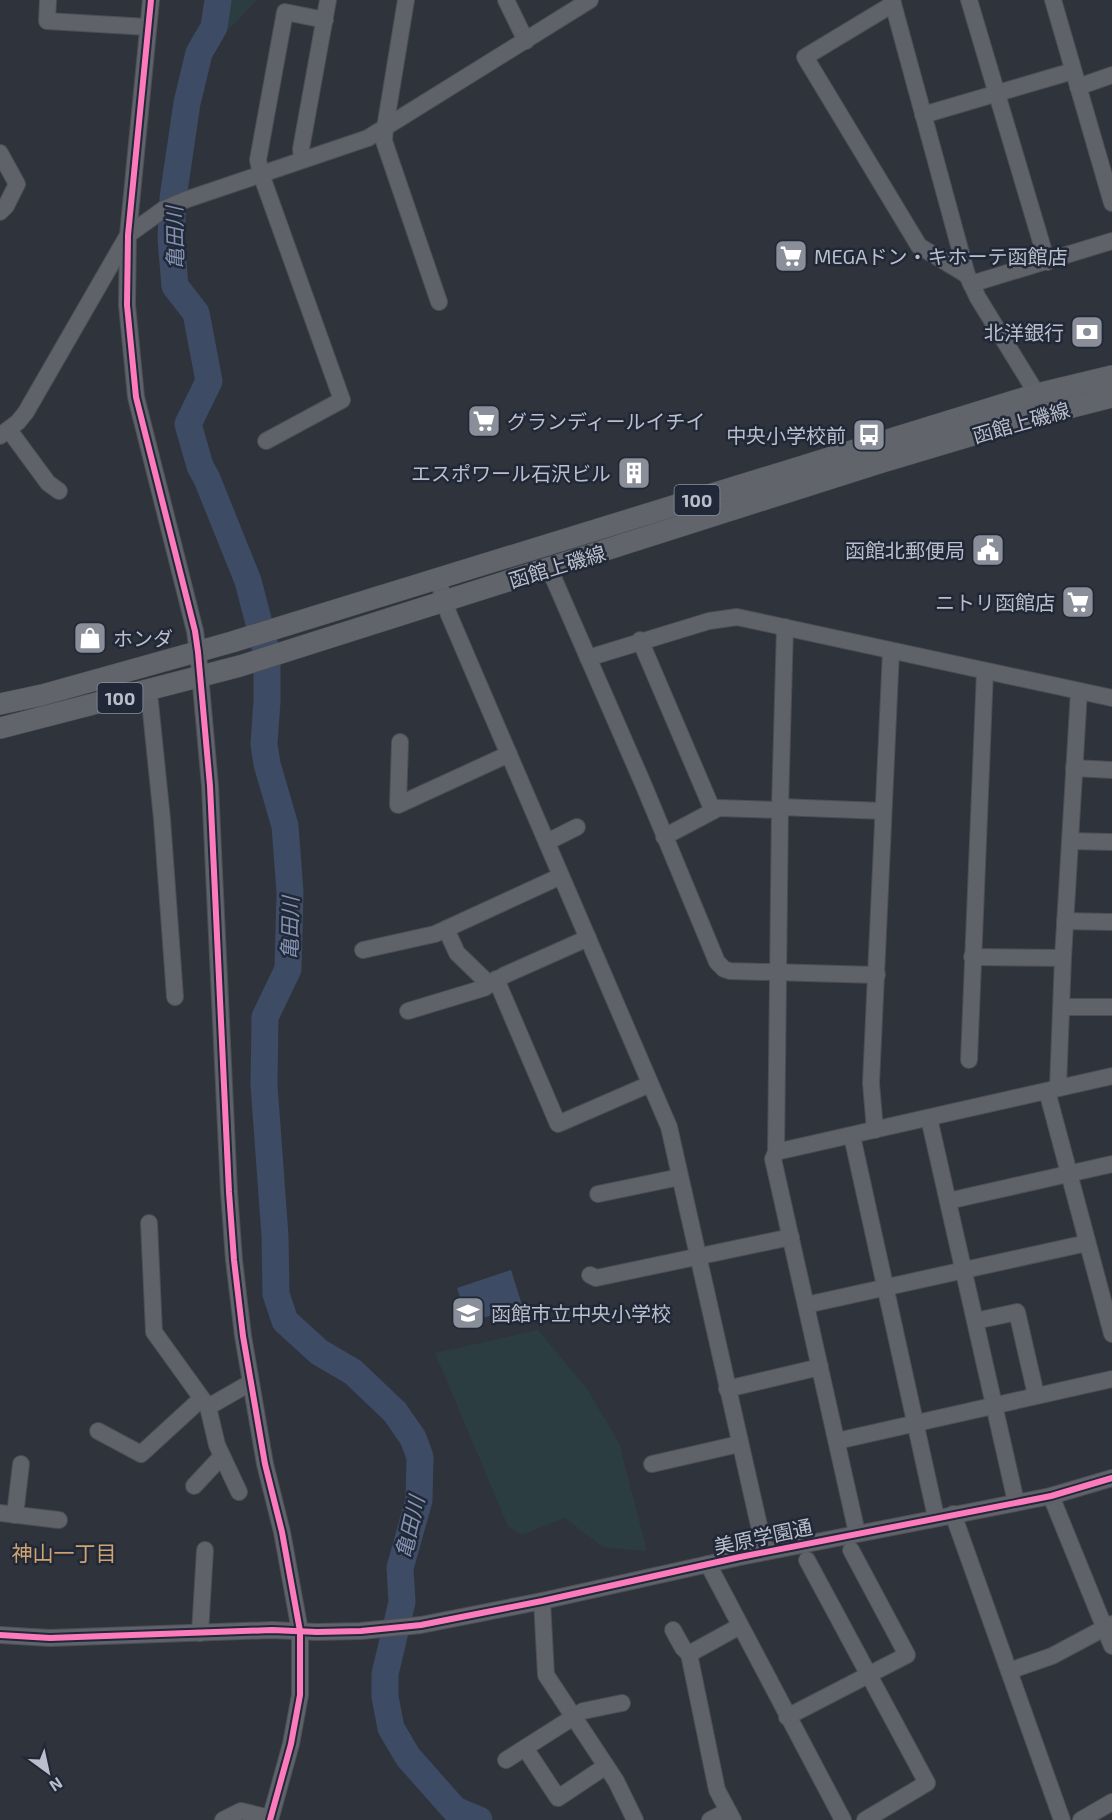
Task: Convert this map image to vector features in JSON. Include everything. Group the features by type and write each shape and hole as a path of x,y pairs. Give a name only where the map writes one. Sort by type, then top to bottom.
{"main road":[{"name":"函館上磯線","path":"0,704 42,695 283,627 1037,394 1112,376"},
{"name":"函館上磯線","path":"0,728 291,651 879,463 1033,417 1112,397"}],"street":[{"path":"48,0 47,21 148,27"},
{"path":"151,0 128,235 127,305 136,398 198,652 210,786 229,1192 235,1271 250,1383 265,1464 282,1532 300,1631 300,1695 291,1744 270,1819 241,1810 223,1820"},
{"path":"303,160 301,148 328,0"},
{"path":"406,0 384,141 439,302"},
{"path":"506,0 526,41"},
{"path":"58,491 48,483 4,433 18,422 40,389 128,235 174,204 368,138 590,0"},
{"path":"969,0 1047,262"},
{"path":"1053,0 1075,79 1107,164 1112,202"},
{"path":"1037,394 969,280 892,2 805,57 919,246 969,280 1047,262 1112,241"},
{"path":"266,441 342,400 258,160 285,12 325,20"},
{"path":"923,115 998,94 1075,79 1112,75"},
{"path":"0,153 17,184 6,206 0,212"},
{"path":"549,568 720,966 730,971 876,975"},
{"path":"438,580 449,615 669,1127 765,1552"},
{"path":"588,658 640,640 709,621 736,617 1112,698"},
{"path":"785,627 780,808 776,1152 773,1159 857,1533"},
{"path":"640,640 713,811"},
{"path":"875,1130 871,1083 891,651"},
{"path":"969,1060 985,671"},
{"path":"147,690 162,819 175,997"},
{"path":"1079,691 1062,1007 1052,1089 1069,1174 1087,1242 1109,1308 1112,1334"},
{"path":"400,742 398,805 509,754"},
{"path":"1074,768 1112,770"},
{"path":"664,837 718,808 883,811"},
{"path":"547,842 577,827"},
{"path":"1070,841 1112,842"},
{"path":"363,950 435,934 561,876"},
{"path":"1065,921 1112,922"},
{"path":"446,929 457,953 493,982 558,1124 650,1084"},
{"path":"408,1011 484,988 588,938"},
{"path":"972,957 1063,958"},
{"path":"1062,1007 1112,1007"},
{"path":"776,1152 1112,1076"},
{"path":"929,1118 1016,1502"},
{"path":"852,1136 915,1422 944,1516 1009,1671 1062,1820"},
{"path":"948,1201 1112,1164"},
{"path":"598,1194 680,1177"},
{"path":"149,1223 154,1332 204,1403 222,1456 239,1492"},
{"path":"590,1275 596,1278 791,1237"},
{"path":"806,1305 1087,1242"},
{"path":"975,1321 1017,1312 1036,1395"},
{"path":"727,1389 820,1367"},
{"path":"837,1441 1112,1379"},
{"path":"98,1431 141,1454 204,1403 250,1383"},
{"path":"652,1464 739,1444"},
{"path":"194,1486 222,1456"},
{"path":"21,1464 8,1514 59,1520"},
{"name":"美原学園通","path":"0,1635 50,1638 361,1630 421,1625 857,1533 1051,1496 1112,1478"},
{"path":"1051,1496 1108,1626 1112,1646"},
{"path":"200,1633 205,1550"},
{"path":"787,1718 907,1655 851,1550"},
{"path":"807,1560 927,1783 865,1820"},
{"path":"708,1564 787,1718 843,1820"},
{"path":"542,1601 546,1675 606,1766 635,1820"},
{"path":"689,1654 740,1626"},
{"path":"1009,1671 1052,1656 1108,1626"},
{"path":"673,1630 689,1654 717,1790 731,1815 710,1820"},
{"path":"506,1760 583,1711 622,1703"},
{"path":"525,1748 558,1798 606,1766"},
{"path":"1081,1820 1112,1802"}],"shaded area":[{"path":"225,0 257,0 219,40"},
{"path":"538,1330 587,1389 619,1443 647,1551 603,1547 565,1518 522,1535 508,1526 435,1353"}],"water":[{"path":"511,1270 522,1305 468,1323 457,1288"}],"waterway":[{"name":"亀田川","path":"218,0 214,27 199,53 187,103 173,198 171,239 175,286 196,313 209,381 188,424 200,466 248,581 267,654 264,744 267,764 285,826 290,892 288,969 265,1017 264,1085 275,1236 276,1294 285,1321 319,1352 353,1372 395,1412 413,1438 420,1457 419,1500 400,1568 402,1602 385,1674 385,1697 391,1728 408,1757 455,1810 479,1820"}],"cycle path":[{"path":"151,0 128,235 127,305 136,397 195,631 198,652 210,786 234,1260 243,1336 265,1464 282,1532 300,1631 300,1695 291,1744 270,1820"},
{"path":"0,1635 50,1638 272,1630 361,1631 421,1625 740,1557 1051,1496 1112,1478"}],"place":[{"name":"MEGAドン・キホーテ函館店","path":"791,256"},
{"name":"北洋銀行","path":"1087,332"},
{"name":"グランディールイチイ","path":"484,421"},
{"name":"中央小学校前","path":"869,435"},
{"name":"エスポワール石沢ビル","path":"634,473"},
{"name":"函館北郵便局","path":"988,550"},
{"name":"ニトリ函館店","path":"1078,602"},
{"name":"ホンダ","path":"90,638"},
{"name":"函館市立中央小学校","path":"468,1313"}],"district":[{"name":"神山一丁目","path":"64,1552"}]}
